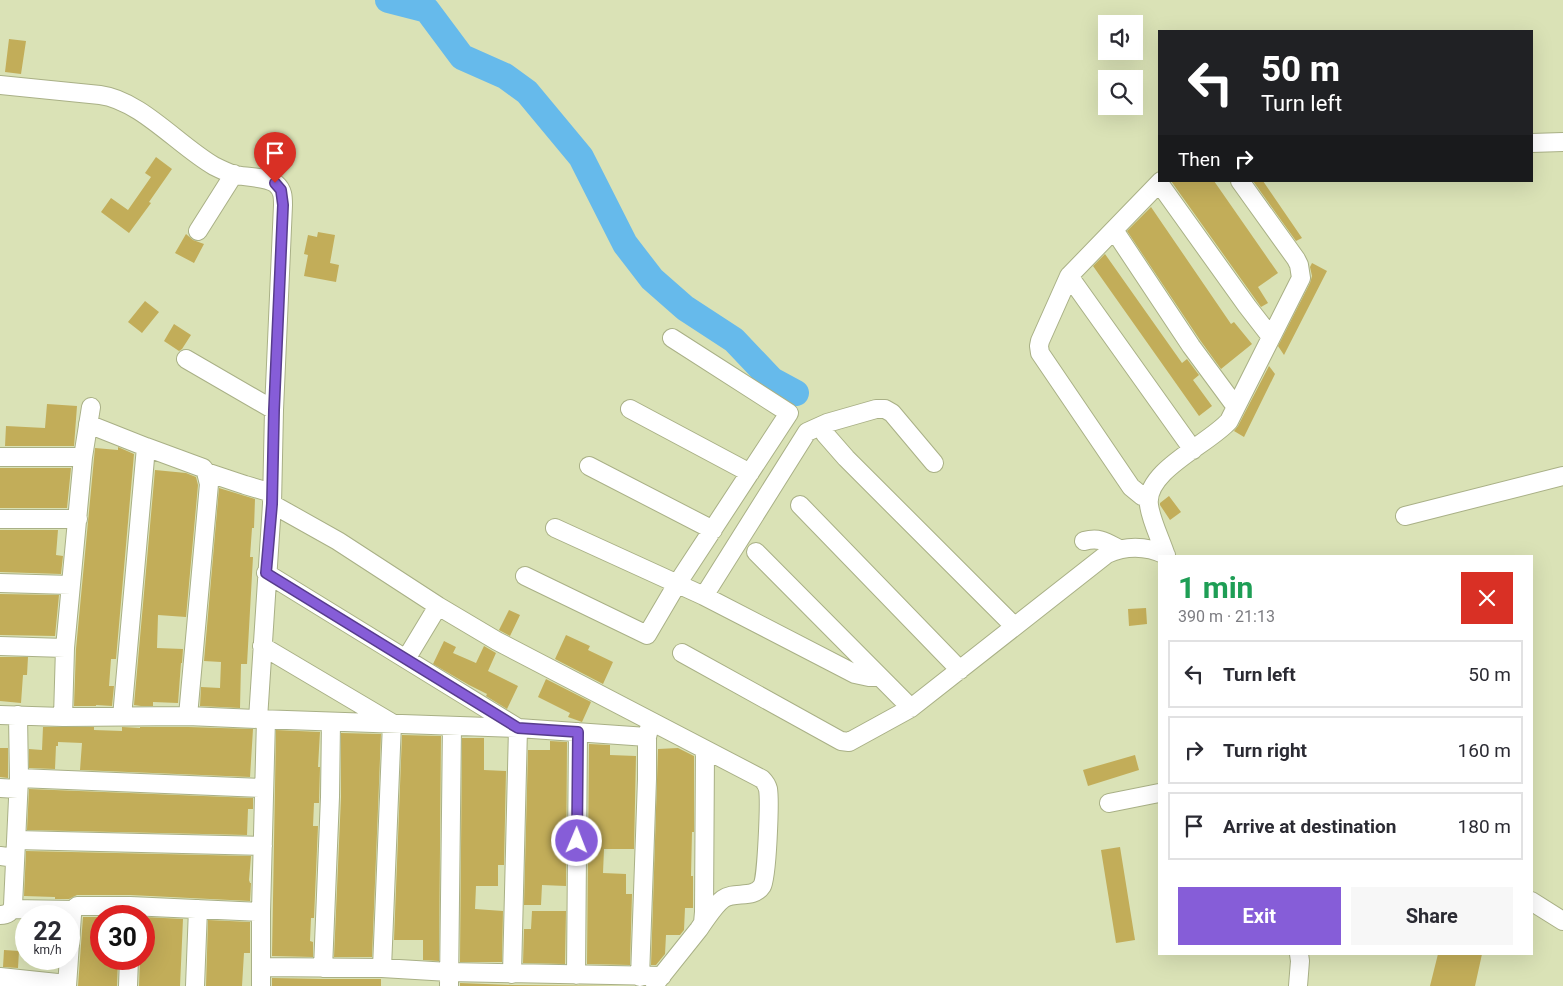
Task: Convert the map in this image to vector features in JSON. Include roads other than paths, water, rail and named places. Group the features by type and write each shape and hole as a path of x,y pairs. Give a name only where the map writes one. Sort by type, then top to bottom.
{"street":[{"path":"0,85 116,98 136,109 201,158 216,167 234,174 272,181 281,190 283,196 272,498 262,646 264,788 261,986"},
{"path":"1533,143 1563,142"},
{"path":"198,231 234,174"},
{"path":"1148,497 1142,496 1131,487 1040,353 1040,342 1069,276 1160,182 1247,306 1272,337"},
{"path":"1166,555 1149,507 1148,497 1151,489 1170,465 1221,430 1228,421 1302,278 1296,259 1241,182"},
{"path":"1114,230 1191,346 1236,407"},
{"path":"1069,276 1192,450"},
{"path":"525,576 647,635 677,584 789,413 672,338"},
{"path":"186,359 274,410"},
{"path":"630,409 750,472"},
{"path":"704,596 807,432 827,423 876,409 885,409 892,414 934,462"},
{"path":"63,717 71,585 89,415 146,447 202,468 206,472 245,485 272,498 438,606 497,641 649,729 705,750 762,779 768,789 767,843 762,887 752,893 732,895 724,898 686,947 652,980 576,975 512,974 449,979 382,968 261,967"},
{"path":"827,423 823,427 825,434 846,458 1014,626"},
{"path":"122,717 146,447"},
{"path":"0,457 84,458"},
{"path":"589,466 713,530"},
{"path":"188,716 210,484 206,472"},
{"path":"1405,516 1563,476"},
{"path":"800,505 960,670"},
{"path":"0,519 78,519"},
{"path":"555,528 704,596 855,674 868,677 879,676"},
{"path":"1084,541 1095,538 1119,548 1154,549 1164,555"},
{"path":"682,653 844,742 853,741 911,708 1014,626 1108,554 1119,548"},
{"path":"756,552 911,708"},
{"path":"266,573 518,728"},
{"path":"0,583 71,585"},
{"path":"406,659 438,606"},
{"path":"0,646 66,648"},
{"path":"262,646 392,723"},
{"path":"0,715 63,717 188,716 518,728 578,732 649,729"},
{"path":"6,912 10,851 19,783 18,715"},
{"path":"323,968 331,722"},
{"path":"382,968 392,723"},
{"path":"449,979 452,726"},
{"path":"512,974 518,728"},
{"path":"649,729 647,779 652,980"},
{"path":"576,975 578,732"},
{"path":"703,923 705,750"},
{"path":"0,788 19,783 264,788"},
{"path":"1110,803 1158,793"},
{"path":"10,851 263,846"},
{"path":"1533,902 1563,922"},
{"path":"195,986 198,910"},
{"path":"155,911 261,912"},
{"path":"1298,986 1299,955"},
{"path":"0,978 67,985 68,970"},
{"path":"128,986 129,970"}],"waterway":[{"path":"388,0 427,10 462,57 505,76 527,92 581,157 625,244 652,279 685,308 734,340 772,380 796,393"}]}
